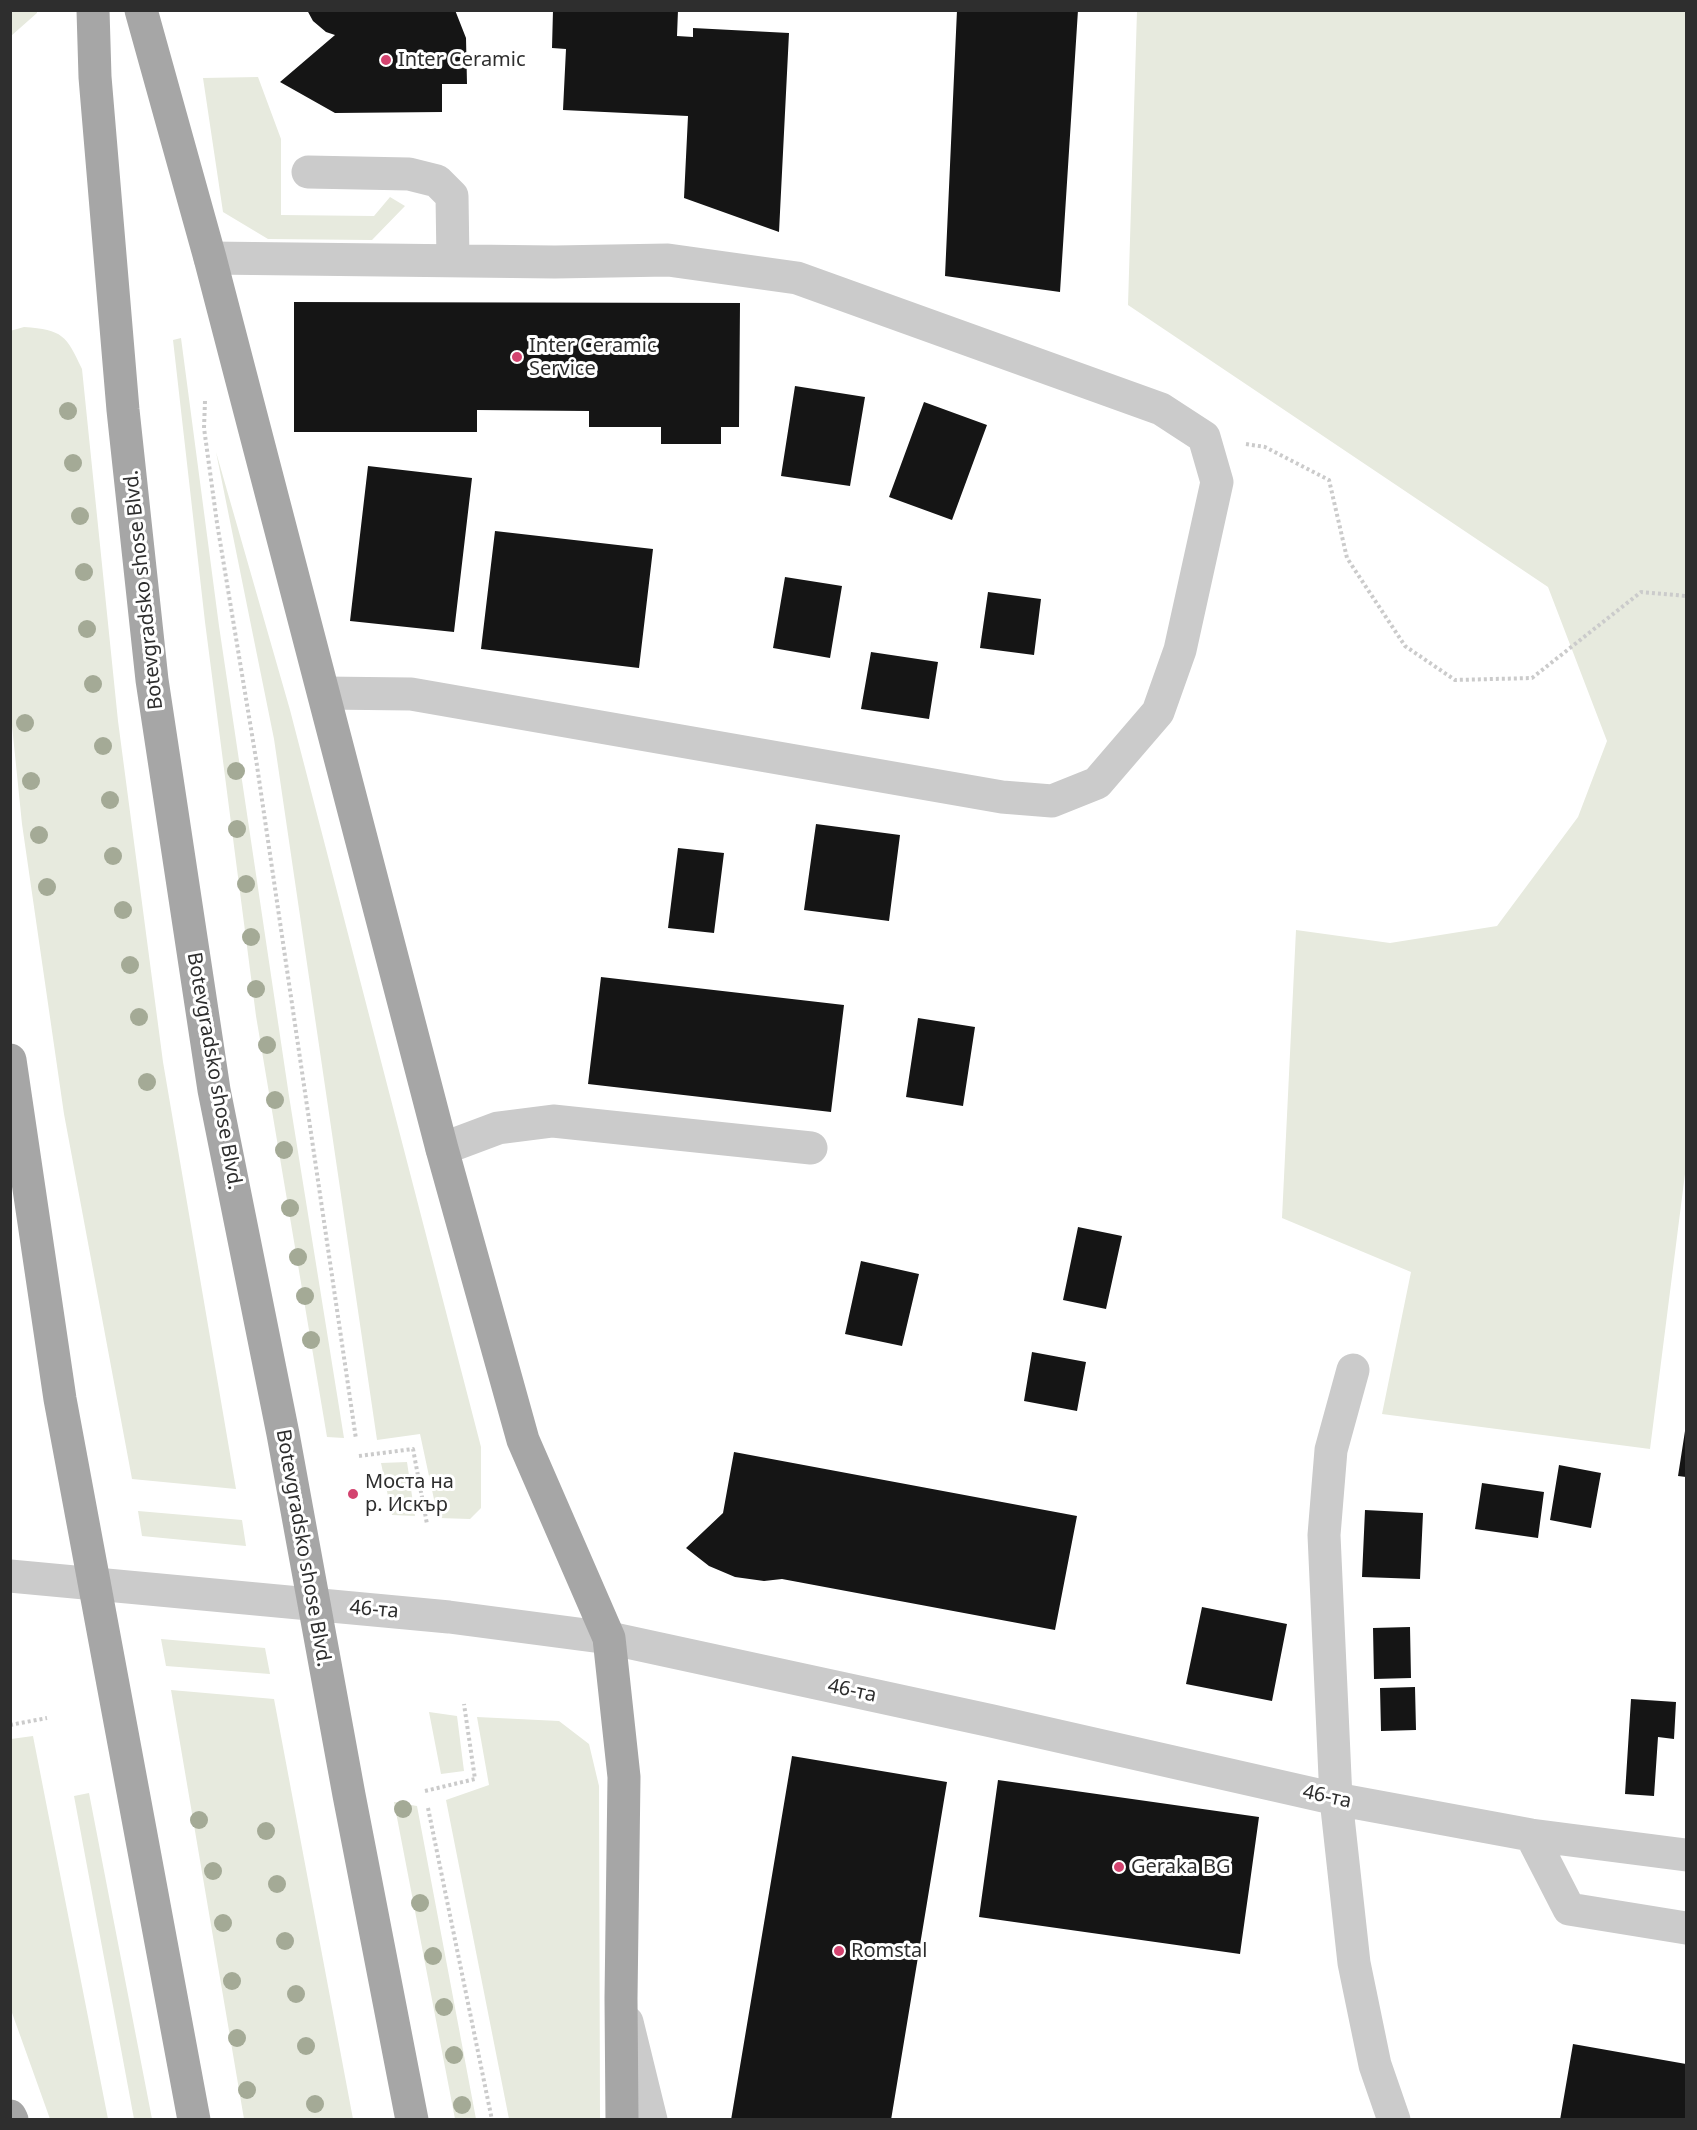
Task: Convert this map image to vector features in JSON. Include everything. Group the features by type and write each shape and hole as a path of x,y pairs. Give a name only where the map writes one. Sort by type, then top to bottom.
{"main road":[{"name":"Botevgradsko shose Blvd.","path":"93,10 95,77 123,410 152,680 214,1090 283,1434 349,1795 412,2120"},
{"path":"141,10 210,258 442,1149 523,1440 609,1638 624,1778 622,2120"},
{"path":"10,1060 60,1399 194,2120"}],"street":[{"path":"308,172 409,174 437,181 452,196 453,261"},
{"path":"210,258 453,261 668,260 797,278 1161,410 1204,437 1217,482 1180,650 1158,712 1097,783 1052,801 1002,797 411,694 324,693"},
{"path":"442,1149 498,1128 553,1121 811,1148"},
{"path":"1353,1370 1330,1450 1324,1535 1336,1799 1354,1963 1375,2065 1394,2120"},
{"name":"46-та","path":"10,1576 449,1617 609,1638 1336,1799 1531,1835 1686,1855"},
{"path":"1531,1835 1569,1909 1686,1928"},
{"path":"621,1998 651,2120"}],"path":[{"path":"206,394 204,428 217,523 258,771 356,1439"},
{"path":"1204,437 1265,447 1329,480 1347,558 1405,646 1455,680 1532,678 1641,592 1686,596"},
{"path":"359,1456 413,1449 427,1524"},
{"path":"425,1791 475,1779 464,1704"},
{"path":"10,1725 47,1718"},
{"path":"428,1808 492,2120"}],"shaded area":[{"path":"10,11 37,11 37,13 11,36"},
{"path":"1137,11 1686,11 1686,1166 1650,1449 1382,1414 1411,1272 1282,1218 1296,930 1390,943 1497,926 1578,817 1607,741 1548,587 1128,305"},
{"path":"258,77 281,139 281,215 374,216 390,197 405,206 372,240 268,239 223,212 203,78"},
{"path":"24,327 47,330 62,336 72,349 82,369 118,721 163,1062 236,1489 132,1479 64,1114 22,824 10,706 10,331"},
{"path":"181,338 219,626 289,1096 344,1438 327,1437 256,1016 205,622 173,340"},
{"path":"216,452 290,710 481,1447 481,1508 470,1519 438,1518 420,1434 377,1440 274,739"},
{"path":"407,1462 415,1516 392,1515 381,1463"},
{"path":"138,1511 242,1520 246,1546 142,1536"},
{"path":"161,1639 265,1648 270,1674 166,1666"},
{"path":"171,1690 274,1699 353,2119 244,2119"},
{"path":"429,1712 457,1716 464,1771 441,1774"},
{"path":"477,1717 559,1721 589,1744 599,1786 600,2119 509,2119 446,1800 489,1785"},
{"path":"33,1736 108,2119 50,2119 11,2010 11,1739"},
{"path":"89,1793 152,2119 134,2119 74,1796"},
{"path":"394,1802 417,1806 476,2119 455,2119"}],"building":[{"name":"Inter Ceramic","path":"307,10 455,10 466,38 467,84 442,84 442,112 335,113 280,82 335,35 326,32 313,21"},
{"path":"553,10 678,10 677,36 693,37 693,28 789,33 779,232 684,198 688,116 563,110 566,49 552,48"},
{"path":"957,10 1078,10 1060,292 945,276"},
{"name":"Inter Ceramic Service","path":"294,302 740,303 739,427 721,427 721,444 661,444 661,427 589,427 589,411 477,410 477,432 294,432"},
{"path":"795,386 865,397 850,486 781,476"},
{"path":"924,402 987,425 952,520 889,497"},
{"path":"368,466 472,478 454,632 350,621"},
{"path":"495,531 653,549 639,668 481,649"},
{"path":"785,577 842,586 830,658 773,648"},
{"path":"988,592 1041,599 1034,655 980,648"},
{"path":"871,652 938,662 929,719 861,709"},
{"path":"816,824 900,835 889,921 804,910"},
{"path":"678,848 724,853 714,933 668,928"},
{"path":"601,977 844,1005 831,1112 588,1084"},
{"path":"918,1018 975,1027 963,1106 906,1097"},
{"path":"1078,1227 1122,1236 1106,1309 1063,1300"},
{"path":"861,1261 919,1274 902,1346 845,1334"},
{"path":"1032,1352 1086,1362 1077,1411 1024,1401"},
{"path":"1686,1431 1686,1477 1678,1476"},
{"path":"734,1452 1077,1516 1055,1630 782,1579 764,1581 735,1577 709,1566 686,1548 723,1513"},
{"path":"1559,1465 1601,1473 1591,1528 1550,1520"},
{"path":"1482,1483 1544,1492 1538,1538 1475,1529"},
{"path":"1365,1510 1423,1513 1420,1579 1362,1577"},
{"path":"1202,1607 1287,1624 1272,1701 1186,1684"},
{"path":"1410,1627 1411,1678 1374,1679 1373,1628"},
{"path":"1415,1687 1416,1730 1381,1731 1380,1688"},
{"path":"1631,1699 1676,1702 1674,1739 1658,1737 1654,1796 1625,1794"},
{"name":"Romstal","path":"792,1756 947,1782 891,2120 731,2120"},
{"name":"Geraka BG","path":"998,1780 1259,1817 1240,1954 979,1917"},
{"path":"1573,2044 1686,2064 1686,2120 1560,2120"}],"place":[{"name":"Inter Ceramic","path":"386,60"},
{"name":"Inter Ceramic Service","path":"517,357"},
{"name":"Моста на р. Искър","path":"353,1494"},
{"name":"Geraka BG","path":"1119,1867"},
{"name":"Romstal","path":"839,1951"}]}
